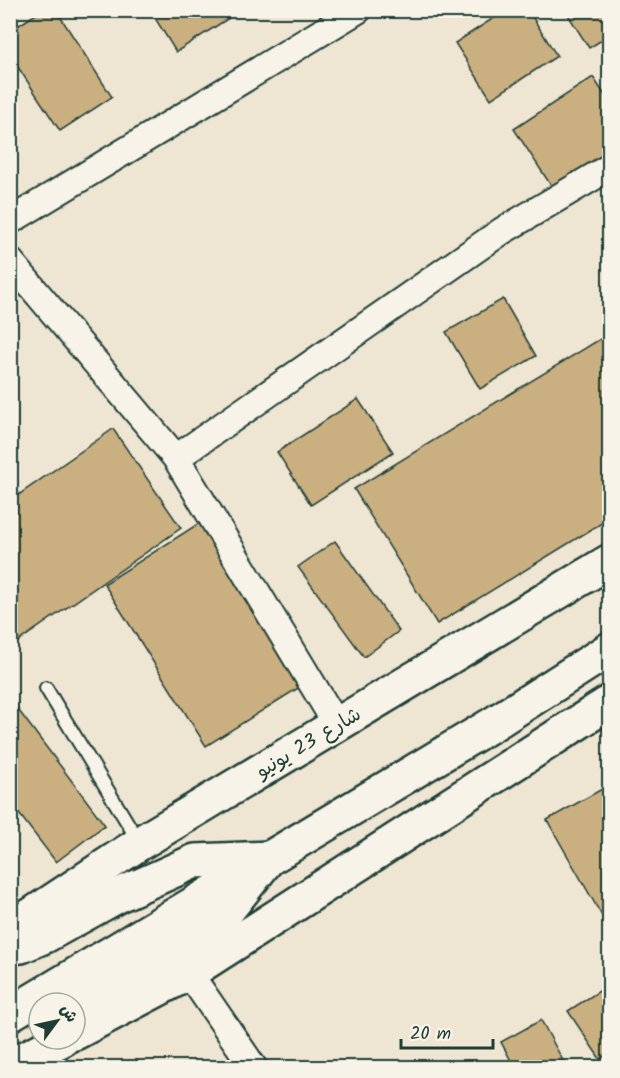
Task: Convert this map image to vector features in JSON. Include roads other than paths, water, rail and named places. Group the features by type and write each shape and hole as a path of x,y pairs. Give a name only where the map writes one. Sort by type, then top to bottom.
{"street":[{"path":"10,221 358,10"},
{"path":"176,458 502,231 609,167"},
{"path":"10,261 176,458 337,725"},
{"name":"شارع 23 يونيو","path":"10,929 140,843 609,561"},
{"path":"10,1014 493,724 609,649"},
{"path":"87,1027 189,973 609,702"},
{"path":"10,946 21,946 45,936 119,895 195,861 269,858"},
{"path":"87,997 222,917 269,858"},
{"path":"189,973 254,1068"}],"lane":[{"path":"46,688 140,843"}]}
